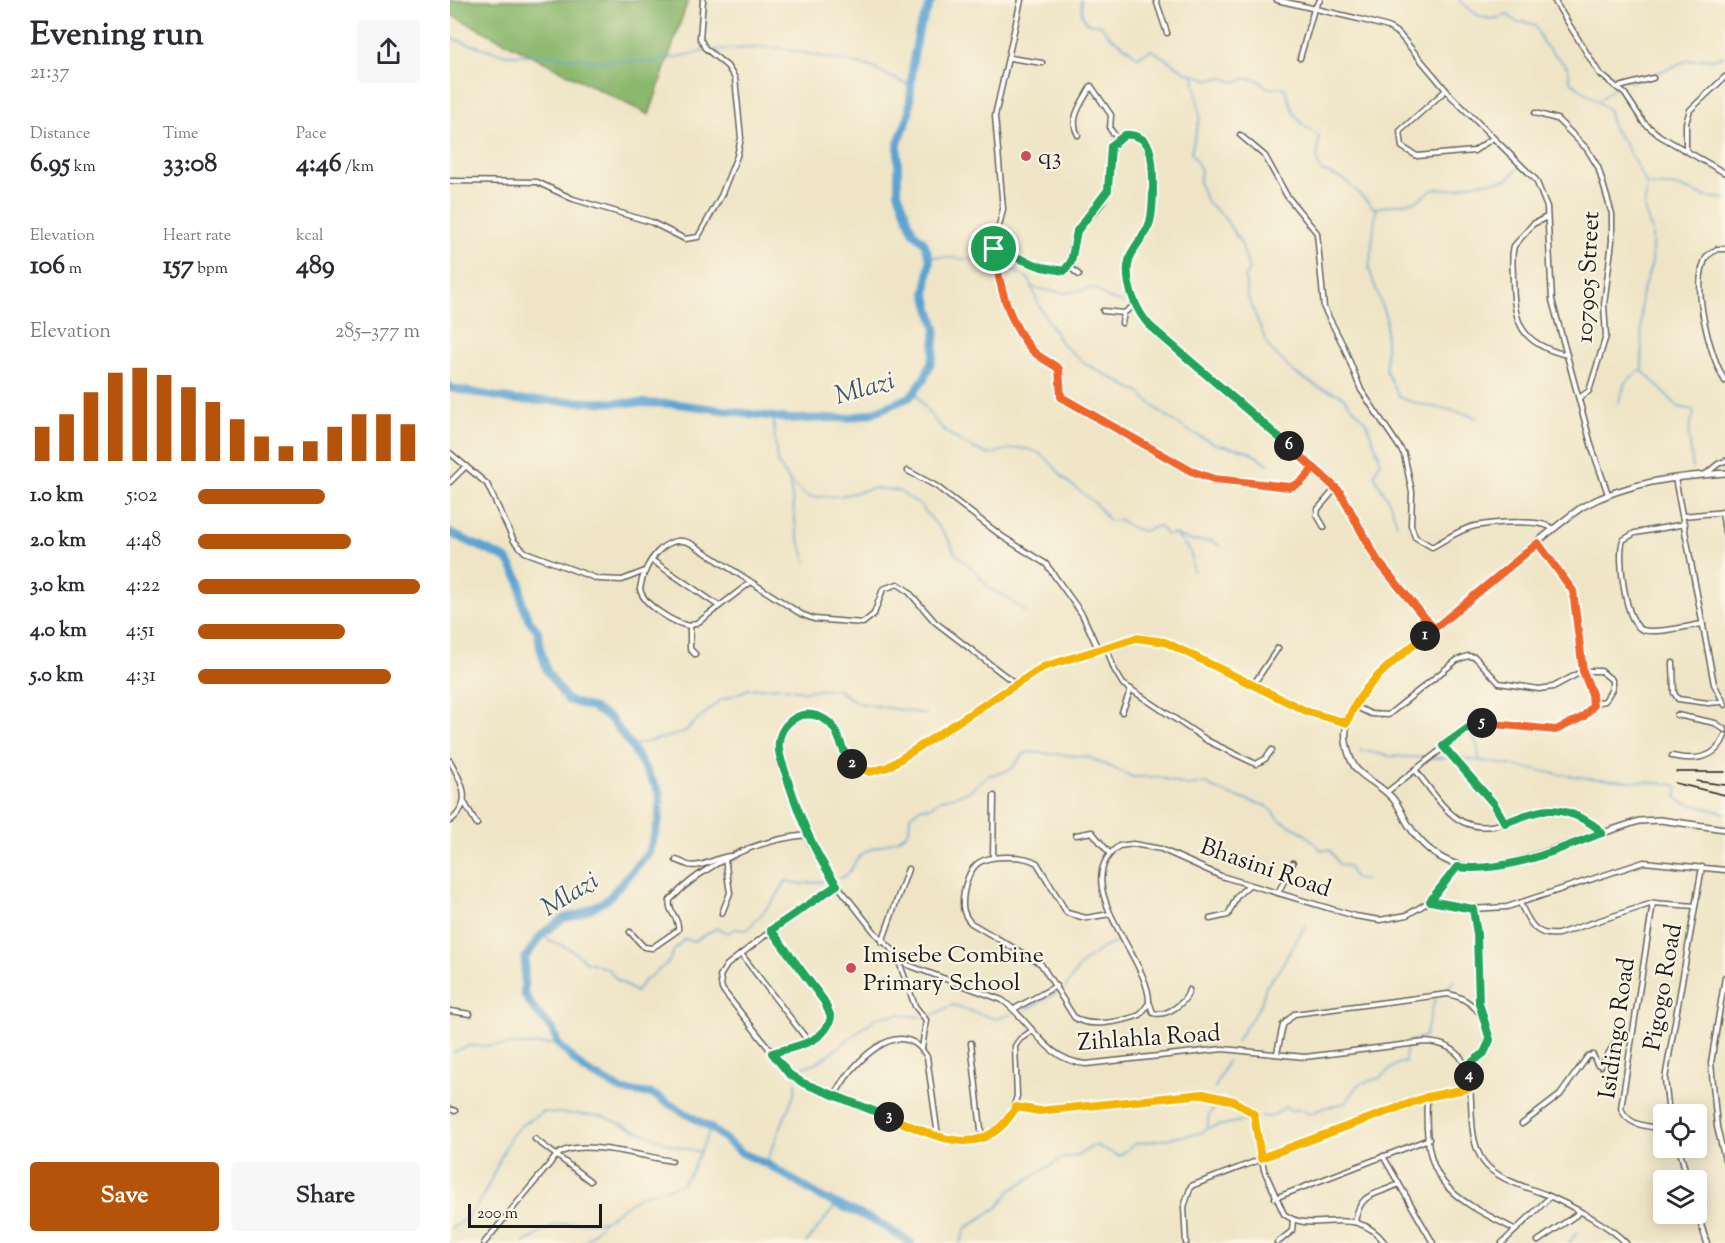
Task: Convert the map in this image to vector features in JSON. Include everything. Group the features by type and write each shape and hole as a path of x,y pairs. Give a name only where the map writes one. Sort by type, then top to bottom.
{"street":[{"path":"450,181 537,182 567,197 651,222 685,239 698,237 721,196 737,156 741,138 735,78 727,66 707,51 700,38 703,0"},
{"path":"1021,0 1010,58 1001,80 995,116 1003,209 994,249 1000,286 1017,325 1032,350 1059,369 1061,397 1206,478 1290,487 1300,483 1314,468"},
{"path":"1156,0 1167,33"},
{"path":"1277,0 1359,19 1395,31 1405,39 1446,90 1536,180 1546,200 1552,300 1608,494"},
{"path":"1300,58 1314,9 1320,0"},
{"path":"1554,0 1599,73 1619,87 1631,101 1644,123 1725,172"},
{"path":"1010,58 1042,63"},
{"path":"1686,150 1686,123 1690,110 1725,77"},
{"path":"1619,87 1653,78"},
{"path":"1078,135 1074,128 1074,117 1091,86 1111,115 1110,129 1117,138"},
{"path":"1446,90 1400,130 1400,144 1404,150 1417,156 1474,151 1493,138"},
{"name":"107905 Street","path":"1535,113 1557,119 1587,149 1598,167 1612,214 1612,241 1604,305 1606,336 1589,391 1579,398"},
{"path":"1079,274 1073,270 1071,262 1077,231 1108,190 1110,150 1117,138 1128,134 1141,139 1149,147 1151,157 1150,220 1129,263 1130,283 1136,304 1150,326 1336,488 1377,560 1434,629"},
{"path":"1240,135 1265,156 1287,196 1319,238 1324,308 1349,361 1353,376 1404,454 1412,492 1412,531 1419,540 1432,547 1475,526 1533,522 1548,525 1553,530"},
{"path":"1547,216 1533,224 1514,246 1515,307 1519,325 1526,336 1550,351 1567,355"},
{"path":"994,249 1058,272 1064,271 1071,262"},
{"path":"1725,249 1716,249 1707,256 1700,284 1702,314 1725,381"},
{"path":"1122,323 1124,314 1136,304"},
{"path":"1103,311 1124,314"},
{"path":"450,453 487,484 514,541 525,552 598,579 622,580 646,570"},
{"path":"1706,474 1725,461"},
{"path":"450,482 466,466"},
{"path":"908,471 936,486 1003,537 1046,564 1082,614 1098,649"},
{"path":"1725,473 1675,477 1643,483 1608,494 1582,507 1391,665 1354,706 1347,723 1347,744 1352,762 1365,779 1387,792 1397,803 1418,840 1429,851 1457,867 1483,869 1503,866 1602,833 1650,820 1725,829"},
{"path":"1673,663 1674,693 1678,699 1723,704 1714,684 1675,477"},
{"path":"1324,527 1317,515 1318,509 1336,488"},
{"path":"1683,516 1723,512 1725,532"},
{"path":"1684,524 1635,533 1623,540 1620,554 1629,613 1634,624 1645,631 1703,624"},
{"path":"751,582 690,626 679,623 643,597 640,586 646,570 666,543 676,539 684,540 751,582 806,617 858,624 869,620 874,614 883,589 898,584 908,591 935,622 1016,684"},
{"path":"1538,543 1573,591 1583,671 1594,703"},
{"path":"653,561 719,606"},
{"path":"690,626 690,649 695,654"},
{"name":"Zihlahla Road","path":"1347,723 1308,712 1160,640 1136,638 1043,667 914,752 876,771 864,771 852,765 833,726 824,719 805,715 791,720 782,731 779,752 807,835 820,863 882,942 898,958 916,969 995,997 1014,1009 1052,1053 1066,1060 1086,1064 1223,1049 1305,1057 1435,1042 1448,1047 1467,1066"},
{"path":"1106,646 1116,674 1131,689 1208,741 1256,765 1272,750"},
{"path":"1253,685 1278,648"},
{"path":"1354,706 1371,714 1388,715 1457,660 1468,656 1478,659 1495,681 1516,686 1547,688 1583,671 1601,671 1612,682 1606,700 1594,703 1583,717 1556,730 1480,723 1464,730 1387,792"},
{"path":"1122,712 1131,689"},
{"path":"1677,715 1715,723 1725,730"},
{"path":"1672,756 1694,759 1711,754 1719,748 1725,735"},
{"path":"1443,746 1494,804 1505,823"},
{"path":"450,761 464,786 464,801 460,811 450,821"},
{"path":"1415,770 1460,820 1479,827 1505,823 1542,810 1558,809 1592,824 1602,833"},
{"path":"993,856 994,796"},
{"path":"464,801 477,824"},
{"path":"1076,835 1092,832 1110,854 1104,868 1101,886 1110,914 1144,981 1153,1013 1159,1014 1184,1003 1189,990"},
{"path":"630,932 641,945 650,948 676,932 679,924 669,908 670,900 725,859 774,839 807,835"},
{"name":"Bhasini Road","path":"1110,854 1123,845 1153,847 1221,876 1380,920 1407,915 1430,901 1457,867"},
{"path":"676,860 687,866 697,865 720,856 732,856"},
{"path":"1110,914 1086,918 1071,915 1060,904 1037,863 1027,858 993,856 977,863 970,873 963,900 966,917 978,928 1036,961 1056,986 1071,1014 1081,1022 1132,1018 1143,1013 1149,1003"},
{"path":"722,913 730,893 725,859"},
{"path":"1430,901 1473,909 1499,908 1644,862 1725,870"},
{"path":"1278,893 1293,863"},
{"name":"Pigogo Road","path":"1668,1104 1665,1079 1702,867"},
{"path":"882,942 908,869"},
{"path":"1210,919 1228,915 1239,893 1249,884"},
{"path":"837,885 771,930 741,954 724,969 720,985 794,1078 938,1136 963,1142 982,1138 1001,1126 1016,1107 1018,1087 1015,1049 1018,1041 1032,1031"},
{"path":"1520,903 1532,926 1547,935 1558,934 1653,903 1695,906"},
{"name":"Isidingo Road","path":"1653,903 1622,1091 1622,1111 1627,1119 1653,1127"},
{"path":"1473,909 1477,934 1479,1003 1490,1037 1487,1048 1467,1066 1472,1137 1482,1161 1495,1172 1580,1213 1626,1243"},
{"path":"771,930 830,1011 828,1026 809,1042 772,1053"},
{"path":"741,954 809,1042"},
{"path":"898,958 915,1006 926,1020 922,1050 928,1063 938,1136"},
{"path":"1725,977 1711,1063 1717,1127 1725,1160"},
{"path":"1014,1009 1056,986"},
{"path":"1277,1053 1280,1035 1287,1020 1294,1014 1302,1012 1448,994 1461,997 1484,1022"},
{"path":"450,1011 470,1014"},
{"path":"1522,1124 1560,1095 1588,1056 1594,1056 1597,1064 1601,1066 1616,1041 1631,1037"},
{"path":"835,1096 847,1073 883,1043 903,1039 922,1050"},
{"path":"971,1043 982,1138"},
{"path":"1186,1243 1184,1207 1191,1186 1427,1097 1470,1088"},
{"path":"1016,1107 1039,1111 1215,1095 1242,1105 1254,1114 1261,1158 1275,1198 1284,1214 1293,1220 1355,1222 1376,1232 1385,1243"},
{"path":"1427,1097 1429,1139 1434,1167 1449,1192 1472,1209 1516,1230"},
{"path":"535,1139 590,1181"},
{"path":"1275,1198 1429,1139"},
{"path":"484,1243 557,1155 568,1148 579,1147 672,1161"},
{"path":"1383,1156 1433,1243"},
{"path":"1355,1222 1357,1207 1362,1200 1399,1184"},
{"path":"1502,1243 1550,1197"},
{"path":"1538,1241 1580,1213"},
{"path":"1277,1243 1292,1231 1293,1220"},
{"path":"1701,1224 1707,1243"}],"green space":[{"path":"450,0 688,0 649,115 450,14"}],"waterway":[{"name":"Mlazi","path":"450,388 514,400 678,404 789,419 848,418 872,413 910,397 924,379 933,357 936,329 926,293 930,259 924,242 913,232 898,192 898,143 909,115 913,60 919,30 932,0"},
{"path":"1081,0 1082,14 1087,23 1101,25 1108,34 1137,57 1152,50 1186,72 1208,79 1222,78 1235,82 1248,78 1258,80 1268,88 1285,88 1293,112 1303,125 1319,136 1317,160 1321,171 1345,180 1376,210 1369,269 1386,318 1386,371 1399,397 1418,404 1468,414 1477,418"},
{"path":"1459,0 1481,17 1493,19 1508,15 1518,23 1525,22 1535,25 1543,43 1568,68 1570,81 1608,109 1613,128 1625,144 1647,185 1644,209 1652,232 1652,263 1641,296 1642,368 1626,382 1618,403"},
{"path":"450,38 506,55 549,55 600,61 653,62 706,51"},
{"path":"710,50 774,47 868,66 910,86"},
{"path":"1629,82 1683,62 1725,56"},
{"path":"1194,76 1200,117 1191,152 1201,170 1199,183 1207,202 1223,216 1241,243 1249,269 1245,277 1247,295 1268,346 1293,372 1318,387 1341,395 1366,422 1380,462 1374,475 1390,503 1397,524"},
{"path":"1599,100 1614,88"},
{"path":"1375,208 1416,201 1434,189 1457,189 1469,184 1507,180 1519,167"},
{"path":"1647,185 1680,187 1706,197 1725,199"},
{"path":"929,256 987,261 994,265"},
{"path":"999,266 1011,269 1029,279 1039,306 1062,344 1086,364 1140,393 1159,411 1189,431 1215,444 1246,450 1269,464"},
{"path":"1034,288 1065,293 1095,288 1107,298 1123,303"},
{"path":"1641,369 1678,407 1693,410 1694,415 1689,429 1692,470"},
{"name":"Mlazi","path":"450,381 455,389"},
{"path":"915,391 937,423 964,444 989,455 1018,448 1033,451 1047,459 1066,480 1096,504 1109,521 1120,520 1132,528 1143,531 1159,526 1167,535 1175,534 1191,552 1193,571"},
{"path":"773,416 777,462 790,482 797,534 807,563"},
{"path":"790,482 808,497 840,496 874,488 899,491 921,506 950,541 954,552 979,575 989,589 1003,595 1026,612"},
{"name":"Mlazi","path":"450,533 507,559 520,581 522,603 529,620 538,631 547,671 567,700 593,708 611,719 660,793 659,820 649,852 607,900 578,915 564,918 542,934 525,958 524,994 536,1012 553,1030 558,1044 583,1069 624,1091 652,1094 711,1128 742,1153 769,1165 821,1197 877,1222 911,1243"},
{"path":"1176,535 1192,541 1212,541 1220,546"},
{"path":"631,746 683,733 719,701 749,689 781,687 803,691 836,689 858,703 926,714"},
{"path":"1470,732 1478,747 1479,759"},
{"path":"1360,750 1389,756 1428,758"},
{"path":"840,878 848,874 862,854 904,836 909,831 910,816 921,807 930,807 940,800 968,792 987,776 1010,770 1024,754 1030,752 1088,757 1133,777 1158,777 1188,786 1208,783 1211,787 1230,795 1267,806 1280,820 1304,833 1321,850 1330,850 1339,864 1349,867 1355,879 1366,880"},
{"path":"1432,758 1452,758"},
{"path":"1456,758 1572,776 1675,785 1678,788 1676,797 1682,802 1725,813"},
{"path":"543,933 549,940 572,950 585,961 608,969 616,979 636,992 643,982 669,962 674,950 685,939 694,941 717,928 728,933 734,929 747,930 775,899 786,881 802,884 824,881"},
{"path":"1236,1042 1261,1004 1266,986 1279,970 1305,926"},
{"path":"1065,988 1082,963 1104,947 1119,942"},
{"path":"1435,993 1446,991 1454,980"},
{"path":"1026,1009 1056,993"},
{"path":"1405,1043 1425,1036 1435,999"},
{"path":"926,1018 953,1005 995,1019 1012,1014"},
{"path":"795,1077 800,1069 822,1060 877,1017 900,1014 921,1017"},
{"path":"454,1052 468,1046 558,1044"},
{"path":"1261,1116 1272,1116 1286,1106 1290,1110 1302,1110 1310,1114 1323,1108 1346,1103 1359,1084 1380,1078 1397,1064 1405,1062 1406,1049"},
{"path":"1215,1088 1227,1061"},
{"path":"766,1163 795,1092 796,1082"},
{"path":"960,1243 966,1228 998,1207 1011,1190 1061,1159 1080,1154 1095,1145 1119,1156 1135,1144 1201,1133 1207,1128 1209,1115 1213,1109 1210,1099"},
{"path":"450,1228 462,1222 472,1213 487,1188 512,1135 520,1126 543,1112 602,1116 672,1145 700,1152"},
{"path":"1207,1128 1252,1119"},
{"path":"584,1243 604,1221 641,1195 680,1185 690,1174 711,1128"},
{"path":"806,1243 837,1204"},
{"path":"524,1243 554,1225 604,1221"},
{"path":"1569,1243 1577,1232"}],"railway":[{"path":"1676,772 1725,772"},
{"path":"1696,781 1725,785"},
{"path":"1675,783 1725,795"}],"place":[{"name":"q3","path":"1026,156"},
{"name":"Imisebe Combine Primary School","path":"851,968"}],"route":[{"path":"994,249 1000,286 1017,325 1032,350 1061,372 1061,397 1206,478 1285,488 1294,487 1300,483 1314,468 1340,492 1363,537 1377,560 1434,629 1391,665 1359,698 1347,723 1308,712 1170,644 1146,637 1131,639 1043,667 914,752 876,771 864,771 852,765 837,733 829,722 819,716 811,715 791,720 780,736 778,747 780,757 810,844 820,863 837,885 771,930 824,1001 831,1017 830,1023 819,1036 809,1042 772,1053 789,1074 803,1083 927,1133 956,1142 987,1137 1006,1121 1016,1107 1039,1111 1203,1094 1215,1095 1234,1101 1254,1114 1261,1158 1427,1097 1470,1088 1467,1066 1484,1053 1490,1040 1479,1003 1477,934 1473,909 1430,901 1457,867 1483,869 1503,866 1602,833 1592,824 1573,814 1550,808 1505,823 1494,804 1443,746 1464,730 1480,723 1556,730 1590,712 1594,703 1583,671 1572,588 1538,543 1434,629 1377,560 1340,492 1312,466 1202,372 1143,318 1136,304 1128,274 1131,255 1147,230 1151,212 1151,157 1149,147 1141,139 1125,135 1117,138 1111,146 1108,190 1077,231 1073,242 1071,262 1064,271 1058,272 1050,267 1042,267 994,249"}]}
